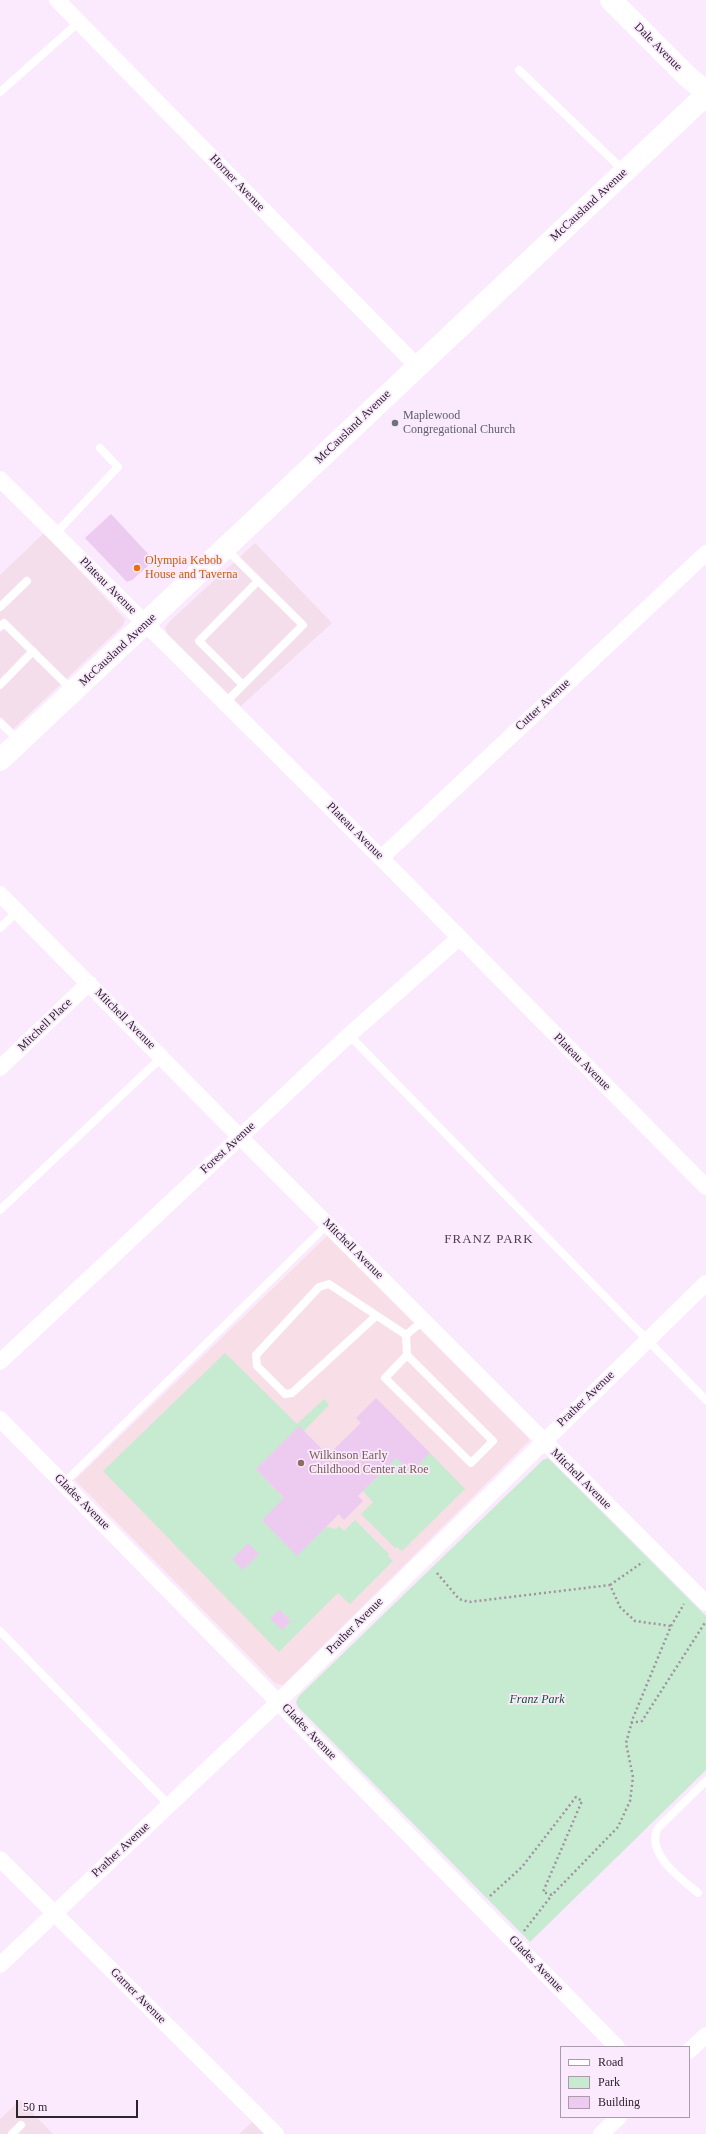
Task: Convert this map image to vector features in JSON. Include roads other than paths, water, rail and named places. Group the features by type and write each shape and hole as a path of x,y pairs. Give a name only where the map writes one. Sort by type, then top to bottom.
{"main road":[{"name":"Dale Avenue","path":"611,0 706,94"},
{"name":"McCausland Avenue","path":"0,760 146,624 706,94"}],"street":[{"name":"Horner Avenue","path":"57,0 417,366"},
{"name":"Plateau Avenue","path":"0,479 381,858 706,1186"},
{"name":"Cutter Avenue","path":"381,858 706,553"},
{"name":"Mitchell Avenue","path":"0,894 239,1136 706,1603"},
{"name":"Forest Avenue","path":"0,1362 239,1136 349,1035 459,938"},
{"name":"Mitchell Place","path":"0,1068 89,983"},
{"name":"Prather Avenue","path":"0,1964 279,1701 648,1338 706,1283"},
{"name":"Glades Avenue","path":"0,1419 279,1701 616,2046"},
{"name":"Garner Avenue","path":"0,1859 276,2134"},
{"path":"690,2050 706,2035"},
{"path":"601,2134 618,2118"}],"lane":[{"path":"0,92 79,22"},
{"path":"519,70 625,171"},
{"path":"55,534 118,468 100,448"},
{"path":"225,549 303,625 226,703"},
{"path":"0,607 27,581"},
{"path":"243,685 199,641 258,581"},
{"path":"1,623 33,651 74,691"},
{"path":"0,685 33,651"},
{"path":"0,722 20,742"},
{"path":"0,928 18,911"},
{"path":"349,1035 648,1338 706,1400"},
{"path":"0,1210 162,1057"},
{"path":"64,1483 328,1224"},
{"path":"376,1316 292,1393 285,1394 257,1366 256,1355 319,1287 329,1284 406,1335"},
{"path":"406,1335 424,1320"},
{"path":"406,1335 407,1355 493,1441 471,1463 385,1378 407,1355"},
{"path":"0,1631 169,1805"},
{"path":"698,1893 667,1867 655,1842 654,1835 658,1828 706,1781"},
{"path":"12,2134 21,2125"}],"place":[{"name":"Maplewood Congregational Church","path":"395,423"},
{"name":"Olympia Kebob House and Taverna","path":"137,568"},
{"name":"Wilkinson Early Childhood Center at Roe","path":"301,1463"}],"district":[{"name":"FRANZ PARK","path":"489,1240"}],"park label":[{"name":"Franz Park","path":"537,1700"}]}
